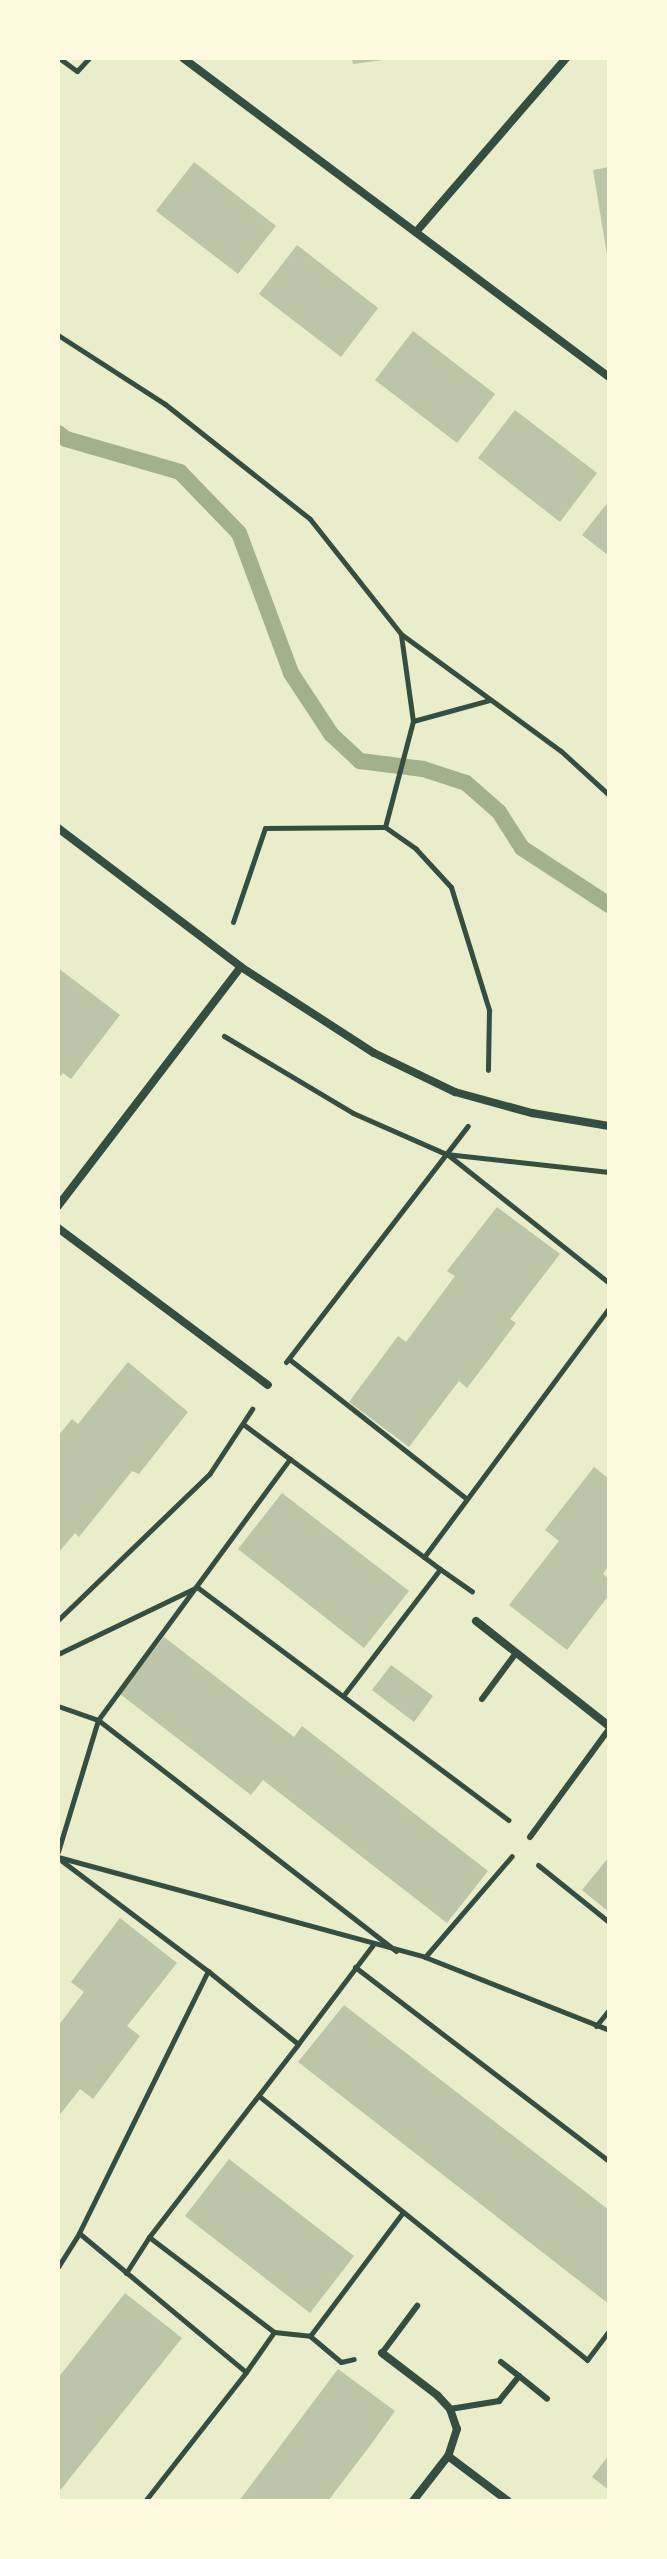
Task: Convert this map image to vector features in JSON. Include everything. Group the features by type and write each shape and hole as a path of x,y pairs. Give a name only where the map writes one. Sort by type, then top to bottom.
{"street":[{"path":"183,58 609,377"},
{"path":"416,232 566,58"},
{"path":"58,828 241,967 374,1053 455,1092 532,1113 609,1126"},
{"path":"58,1206 241,967"},
{"path":"58,1228 268,1385"},
{"path":"476,1621 609,1728"},
{"path":"382,2353 437,2395 450,2409 457,2429 448,2456 413,2501"},
{"path":"448,2456 508,2501"}],"lane":[{"path":"482,1699 516,1653"},
{"path":"530,1837 609,1728"},
{"path":"382,2353 417,2306"},
{"path":"501,2362 547,2399"},
{"path":"450,2409 499,2401 519,2376"}],"path":[{"path":"59,58 77,71 89,58"},
{"path":"58,335 165,404 310,519 401,634 561,751 609,795"},
{"path":"385,827 413,721 401,634"},
{"path":"413,721 491,700"},
{"path":"223,953 265,828 385,827 416,849 451,887 489,1010 487,1100"},
{"path":"200,1021 353,1113 446,1154 609,1283"},
{"path":"446,1154 609,1172"},
{"path":"424,1557 609,1308"},
{"path":"288,1359 467,1499"},
{"path":"243,1424 440,1569 343,1696"},
{"path":"58,1856 98,1720 290,1459"},
{"path":"58,1654 197,1587"},
{"path":"197,1587 530,1837 425,1957"},
{"path":"58,1706 98,1720 396,1951"},
{"path":"518,1849 609,1922"},
{"path":"58,1856 425,1957 609,2030"},
{"path":"58,1856 298,2044"},
{"path":"126,2273 149,2237 373,1945"},
{"path":"355,1967 609,2161"},
{"path":"58,2267 79,2233 208,1971"},
{"path":"596,2026 609,2010"},
{"path":"259,2096 587,2360 609,2331"},
{"path":"310,2336 403,2212"},
{"path":"79,2233 246,2372"},
{"path":"149,2237 274,2332 310,2336 341,2362 382,2353"},
{"path":"145,2501 274,2332"}],"building":[{"path":"352,58 383,58 383,60 353,64"},
{"path":"194,162 276,226 238,274 156,211"},
{"path":"609,167 609,255 607,255 593,170"},
{"path":"297,245 378,308 341,357 259,294"},
{"path":"413,331 495,394 457,443 375,380"},
{"path":"515,410 597,473 560,522 478,458"},
{"path":"609,501 609,556 582,535"},
{"path":"58,968 120,1015 71,1079 63,1073 58,1079"},
{"path":"497,1207 560,1254 510,1319 516,1323 467,1388 459,1381 409,1447 349,1402 398,1336 406,1342 455,1276 447,1271"},
{"path":"128,1362 188,1412 139,1474 132,1471 79,1537 75,1533 58,1553 58,1436 72,1419 78,1424"},
{"path":"594,1467 609,1479 609,1565 603,1574 609,1579 609,1595 567,1650 509,1605 559,1541 545,1530"},
{"path":"282,1493 409,1591 364,1648 238,1549"},
{"path":"164,1637 294,1737 302,1726 488,1871 447,1923 263,1780 251,1795 120,1694"},
{"path":"391,1665 433,1696 414,1722 372,1690"},
{"path":"609,1857 609,1912 582,1890"},
{"path":"120,1918 177,1963 127,2026 140,2036 93,2099 80,2089 58,2117 58,2026 84,1992 71,1982"},
{"path":"344,2005 609,2210 609,2304 298,2062"},
{"path":"229,2159 354,2256 310,2313 185,2216"},
{"path":"125,2293 182,2338 58,2493 58,2378"},
{"path":"338,2369 395,2411 372,2443 328,2501 239,2501"},
{"path":"609,2455 609,2490 592,2477"}],"waterway":[{"path":"58,433 66,439 180,472 239,533 291,673 331,734 360,761 423,769 466,783 499,812 522,848 609,905"}]}
